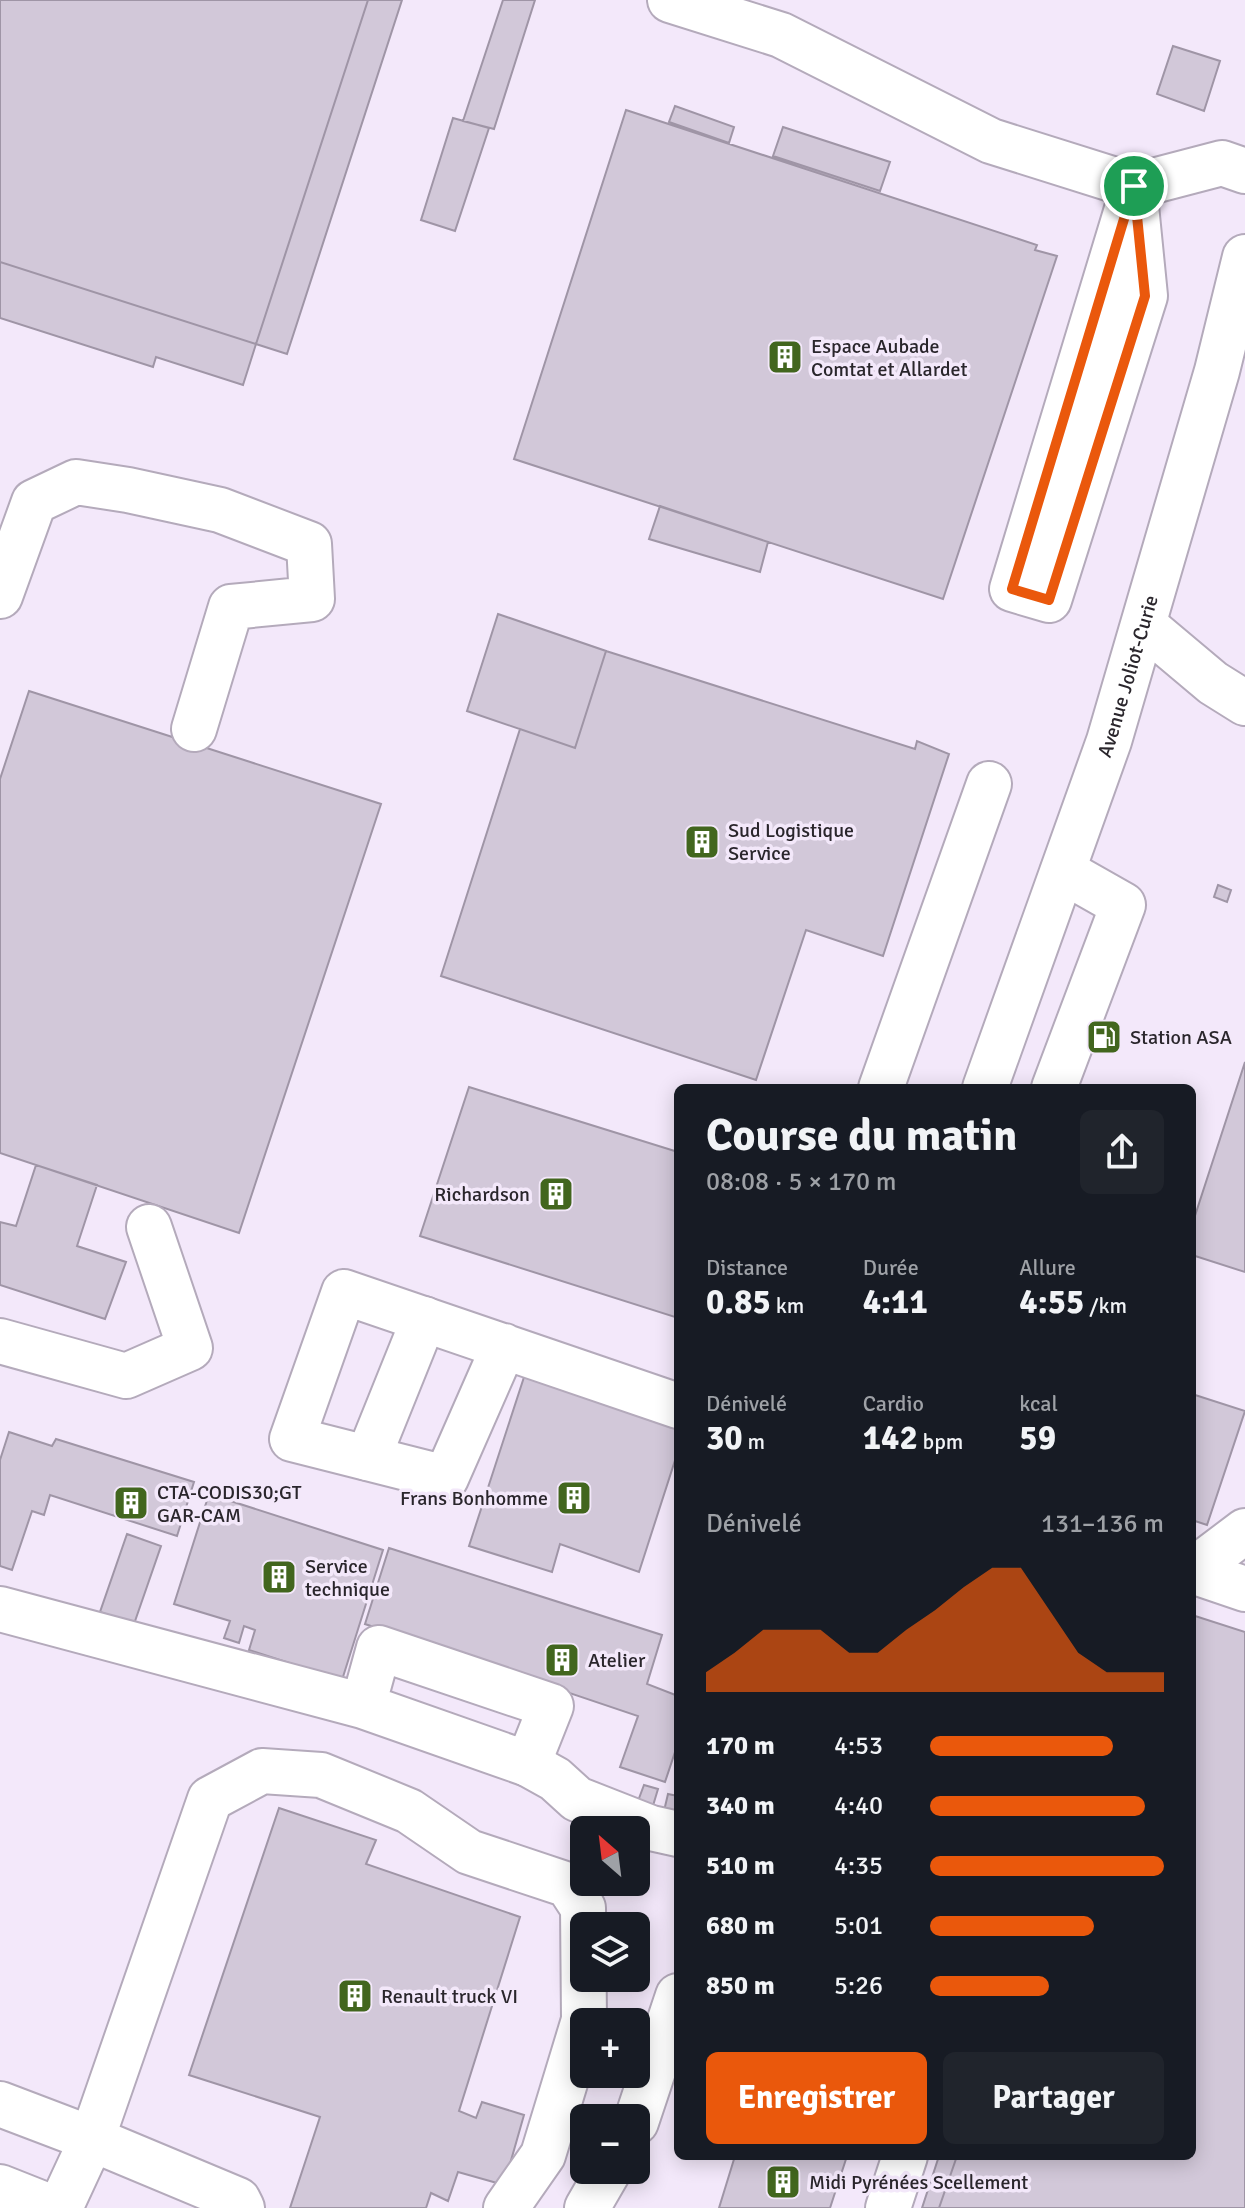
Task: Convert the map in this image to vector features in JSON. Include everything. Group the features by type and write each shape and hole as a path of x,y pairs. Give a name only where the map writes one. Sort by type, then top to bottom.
{"street":[{"path":"670,0 781,35 991,141 1134,186 1222,163 1245,171"},
{"path":"1134,186 1145,296 1049,600 1012,589 1134,186"},
{"name":"Avenue Joliot-Curie","path":"986,1084 1109,741 1217,371 1245,257"},
{"path":"0,596 34,502 76,482 220,510 309,544 312,599 231,607 194,729"},
{"path":"1144,625 1213,683 1245,703"},
{"path":"882,1084 989,784"},
{"path":"1056,1084 1123,905 1063,871"},
{"path":"0,1341 126,1376 190,1348 149,1227"},
{"path":"504,1346 446,1478 292,1439 344,1292 504,1346 674,1405"},
{"path":"368,1458 424,1319"},
{"path":"1196,1568 1245,1531"},
{"path":"1196,1572 1245,1589"},
{"path":"0,1609 363,1706 528,1764 555,1779 577,1799 651,1828 674,1833"},
{"path":"363,1706 379,1648 551,1706 528,1764"},
{"path":"60,2208 92,2139 210,1799 262,1771 321,1775 409,1811 469,1852 568,1885 583,1908 586,2008"},
{"path":"650,2042 674,2003"},
{"path":"506,2208 543,2155 570,2071"},
{"path":"0,2104 238,2200 242,2208"},
{"path":"888,2208 904,2160"},
{"path":"587,2208 601,2184"},
{"path":"0,2187 53,2208"}],"building":[{"path":"0,0 368,0 256,344 0,262"},
{"path":"368,0 402,0 287,354 256,344"},
{"path":"503,0 535,0 494,129 463,121"},
{"path":"1173,46 1220,61 1204,111 1157,94"},
{"path":"675,106 734,127 729,143 669,122"},
{"name":"Espace Aubade Comtat et Allardet","path":"626,110 1037,245 1035,250 1057,256 943,599 514,459"},
{"path":"453,118 489,128 455,231 421,220"},
{"path":"783,127 890,162 880,191 773,156"},
{"path":"0,262 256,344 243,385 156,357 153,367 0,318"},
{"path":"660,506 768,542 760,572 649,539"},
{"path":"498,614 606,651 575,748 467,711"},
{"name":"Sud Logistique Service","path":"606,651 915,749 917,741 949,754 883,956 806,930 756,1080 441,976 520,729 575,748"},
{"path":"29,691 381,804 239,1233 0,1153 0,779"},
{"path":"1218,885 1231,890 1227,902 1214,897"},
{"path":"1245,1062 1245,1272 1196,1256 1196,1213"},
{"name":"Richardson","path":"469,1087 674,1151 674,1317 420,1236"},
{"path":"36,1165 97,1185 77,1246 126,1262 105,1319 0,1285 0,1222 16,1226"},
{"name":"Frans Bonhomme","path":"526,1371 674,1419 674,1463 639,1572 560,1544 552,1572 469,1546"},
{"path":"1196,1395 1245,1411 1207,1525 1196,1521"},
{"name":"CTA-CODIS30;GT GAR-CAM","path":"9,1432 52,1446 56,1439 194,1482 177,1536 50,1495 44,1515 32,1511 12,1570 0,1566 0,1460"},
{"name":"Service technique","path":"209,1494 383,1550 342,1680 249,1650 255,1630 244,1626 239,1643 224,1638 230,1621 174,1604"},
{"path":"127,1534 161,1546 134,1624 100,1612"},
{"name":"Atelier","path":"389,1548 662,1635 647,1684 674,1694 674,1755 665,1782 620,1767 638,1716 365,1624"},
{"path":"1196,1616 1245,1632 1245,2208 939,2208 956,2160 1196,2160"},
{"path":"644,1785 658,1789 652,1809 638,1801"},
{"path":"668,1794 674,1795 674,1816 664,1811"},
{"name":"Renault truck VI","path":"279,1808 376,1840 366,1864 520,1917 459,2111 476,2118 482,2102 524,2115 504,2185 458,2172 448,2201 431,2193 426,2208 290,2208 320,2117 189,2075"},
{"name":"Midi Pyrénées Scellement","path":"734,2160 846,2160 830,2208 719,2208"},
{"path":"938,2160 956,2160 939,2208 922,2208"}],"place":[{"name":"Espace Aubade Comtat et Allardet","path":"785,357"},
{"name":"Sud Logistique Service","path":"702,842"},
{"name":"Station ASA","path":"1104,1037"},
{"name":"Richardson","path":"556,1194"},
{"name":"Frans Bonhomme","path":"574,1498"},
{"name":"CTA-CODIS30;GT GAR-CAM","path":"131,1503"},
{"name":"Service technique","path":"279,1577"},
{"name":"Atelier","path":"562,1660"},
{"name":"Renault truck VI","path":"355,1996"},
{"name":"Midi Pyrénées Scellement","path":"783,2182"}],"route":[{"path":"1134,186 1145,296 1049,600 1012,589 1134,186"}]}
